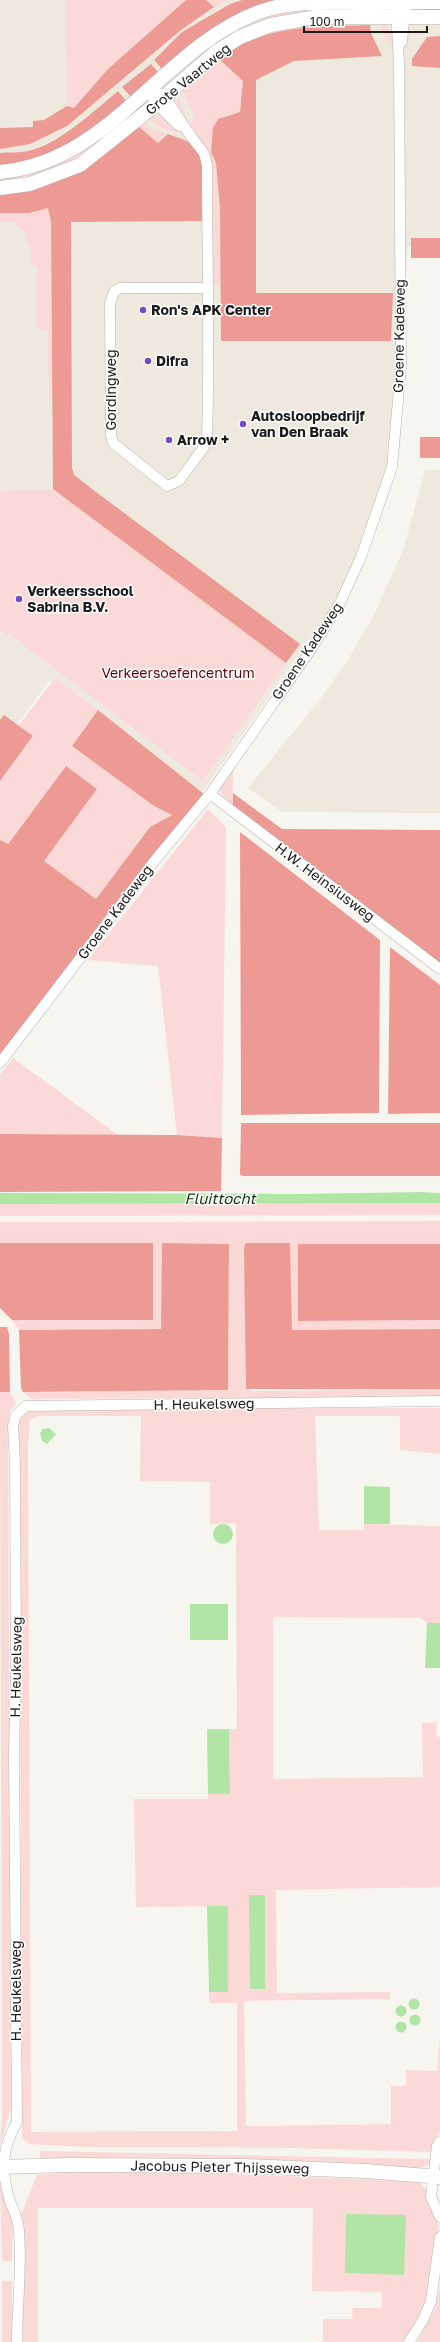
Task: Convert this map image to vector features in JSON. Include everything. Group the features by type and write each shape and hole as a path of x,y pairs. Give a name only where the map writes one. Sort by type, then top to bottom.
{"main road":[{"name":"Grote Vaartweg","path":"0,172 37,165 77,147 119,116 208,40 233,24 260,12 293,4 400,1 440,2"},
{"name":"Grote Vaartweg","path":"0,188 30,184 80,165 161,100 216,52 240,37 270,25 316,17 440,17"},
{"name":"Jacobus Pieter Thijsseweg","path":"1,2167 69,2165 245,2166 366,2170 437,2177"}],"street":[{"name":"Groene Kadeweg","path":"0,1063 156,859 210,794 312,648 340,603 361,557 392,467 401,367 400,1"},
{"name":"Gordingweg","path":"150,89 190,135 204,154 207,165 208,288 207,439 204,448 179,481 167,486 113,443 111,436 110,303 114,292 120,288 208,288"},
{"name":"H.W. Heinsiusweg","path":"210,794 440,970"},
{"name":"H. Heukelsweg","path":"17,2342 20,2233 17,2213 6,2188 1,2167 9,2137 17,2122 14,1761 16,1646 15,1464 12,1425 16,1415 26,1406 440,1401"},
{"path":"440,2141 437,2146 437,2177 431,2197 440,2217"},
{"path":"409,2342 423,2320 431,2301 440,2237"}],"shaded area":[{"path":"0,0 440,0 440,247 407,246 400,448 363,562 199,797 50,680 0,747"},
{"path":"186,0 206,0 214,7 181,30 67,126 30,144 0,149 0,128 33,127 33,121 44,120 67,106 74,108 108,69"},
{"path":"242,0 293,0 245,10 190,46 163,70 154,60 182,32 230,4"},
{"path":"370,25 371,33 382,56 294,61 256,80 256,293 393,293 391,341 221,341 220,209 216,163 211,152 213,128 218,119 240,112 243,81 219,59 235,48 253,39 272,33 311,27"},
{"path":"440,36 440,68 412,66 412,59 427,37"},
{"path":"151,64 159,73 132,98 122,87"},
{"path":"118,91 127,102 89,134 58,154 0,168 0,153 28,151 39,148 51,142 87,117"},
{"path":"137,125 158,143 168,134 190,143 197,151 202,163 204,221 71,222 72,468 74,475 96,492 300,644 286,663 53,489 51,222 48,208 29,213 0,213 0,192 32,188"},
{"path":"411,238 440,238 440,258 411,258"},
{"path":"420,437 440,437 440,458 420,458"},
{"path":"425,470 440,470 440,813 282,812 248,788 321,698 346,663 374,615 404,548"},
{"path":"98,710 204,794 167,839 0,1054 0,840 8,844 66,766 97,789 44,861 96,899 150,827 172,815 154,806 72,746"},
{"path":"4,715 33,736 0,781 0,720"},
{"path":"233,793 282,829 440,830 440,963 233,806"},
{"path":"240,832 380,940 379,1113 241,1115"},
{"path":"390,947 440,985 440,1113 388,1114"},
{"path":"241,1123 440,1123 440,1176 240,1175"},
{"path":"0,1134 177,1135 222,1138 221,1191 0,1192"},
{"path":"0,1243 153,1243 153,1320 12,1320 0,1308"},
{"path":"162,1243 229,1244 228,1390 23,1392 21,1388 19,1330 161,1329"},
{"path":"245,1243 290,1243 292,1330 440,1329 440,1389 246,1389"},
{"path":"298,1244 440,1244 440,1320 298,1321"},
{"path":"0,1327 7,1327 9,1334 10,1392 0,1392"}],"green space":[{"path":"66,0 186,0 108,69 74,108 67,106"},
{"path":"206,0 228,0 214,7"},
{"path":"376,7 376,11 288,16 174,82 172,80 216,42 254,19 292,9"},
{"path":"382,23 386,25 390,31 394,52 381,29"},
{"path":"219,59 243,81 240,112 222,116 213,128 211,152 216,163 218,184 221,276 219,287 211,282 208,151 191,124 194,115 182,90"},
{"path":"177,96 182,104 186,119 177,104"},
{"path":"134,109 137,113 77,160 38,177 0,184 0,177"},
{"path":"149,116 162,118 178,133 163,128 146,118"},
{"path":"144,120 152,129 168,134 158,143 137,125"},
{"path":"48,208 51,222 51,405 48,365 48,329 36,329 37,265 31,266 31,248 27,245 26,233 13,222 0,222 0,213 29,213"},
{"name":"Verkeersoefencentrum","path":"53,489 286,663 203,781 9,634 7,635 0,630 0,491"},
{"path":"55,678 98,710 72,746 154,806 172,815 150,827 96,899 44,861 97,789 66,766 7,844 0,840 0,781 33,737 18,726"},
{"path":"233,762 233,806 222,795 219,786"},
{"path":"208,809 226,827 222,1138 177,1135 158,966 88,960"},
{"path":"13,1058 118,1135 0,1134 0,1075"},
{"path":"440,1203 440,1215 0,1216 0,1204"},
{"path":"440,1221 440,1244 298,1244 298,1321 440,1320 440,1329 291,1330 290,1243 244,1251 249,1391 440,1389 440,1397 31,1399 23,1392 228,1390 229,1244 162,1243 161,1329 19,1330 12,1320 48,1320 153,1308 153,1244 0,1243 0,1222"},
{"path":"0,1392 10,1392 16,1403 10,1411 8,1429 11,2108 0,2145 2,2116"},
{"path":"236,1408 440,1408 440,1454 400,1450 400,1416 315,1416 319,1530 364,1530 364,1524 440,1526 440,1623 427,1623 421,1618 273,1617 273,1779 423,1777 422,1723 437,1722 436,1736 440,1737 440,1887 276,1890 277,1993 390,1992 390,1999 244,2001 246,2126 391,2124 391,2086 406,2086 406,2070 437,2071 440,2038 440,2132 433,2142 431,2152 294,2148 88,2147 30,2144 24,2140 22,2136 19,1419 26,1411","holes":["39,1416 141,1416 140,1481 210,1482 210,1524 236,1523 237,1729 229,1729 230,1794 208,1794 208,1799 134,1799 136,1907 228,1906 228,1992 209,1992 209,2003 237,2003 237,2131 31,2132 28,1446 30,1420"]},
{"path":"40,2151 431,2159 428,2165 416,2169 59,2160 40,2158"},
{"path":"145,2171 418,2181 426,2188 434,2204 438,2221 438,2240 430,2296 423,2314 407,2342 312,2342 323,2341 323,2319 352,2319 353,2308 382,2308 382,2292 312,2291 313,2208 38,2208 38,2342 23,2342 23,2223 21,2214 37,2175 74,2172"},
{"path":"0,2185 13,2212 12,2261 2,2261"},
{"path":"2,2281 12,2281 12,2342 2,2342"},
{"path":"440,2286 440,2342 417,2342 435,2309"}],"water":[{"name":"Fluittocht","path":"0,1193 304,1194 440,1193 440,1203 0,1204"},
{"path":"49,1428 56,1434 47,1444 42,1441 40,1433 43,1429"},
{"path":"364,1486 390,1487 390,1524 364,1524"},
{"path":"223,1524 230,1527 233,1534 230,1541 223,1544 216,1541 213,1534 216,1527"},
{"path":"190,1604 228,1604 228,1640 190,1640"},
{"path":"427,1623 440,1623 440,1668 425,1668"},
{"path":"207,1729 229,1729 230,1794 208,1794"},
{"path":"249,1895 265,1895 265,1989 250,1989"},
{"path":"207,1906 228,1906 228,1992 209,1992"},
{"path":"414,1998 418,2000 420,2004 418,2008 414,2010 410,2008 408,2004 410,2000"},
{"path":"401,2005 405,2007 407,2011 405,2015 401,2017 397,2015 395,2011 397,2007"},
{"path":"415,2014 419,2016 421,2020 419,2024 415,2026 411,2024 409,2020 411,2016"},
{"path":"401,2021 405,2023 407,2027 405,2031 401,2033 397,2031 395,2027 397,2023"},
{"path":"346,2214 406,2215 404,2275 345,2273"}],"place":[{"name":"Ron's APK Center","path":"143,310"},
{"name":"Difra","path":"148,361"},
{"name":"Autosloopbedrijf van Den Braak","path":"243,424"},
{"name":"Arrow +","path":"169,440"},
{"name":"Verkeersschool Sabrina B.V.","path":"19,599"}]}
